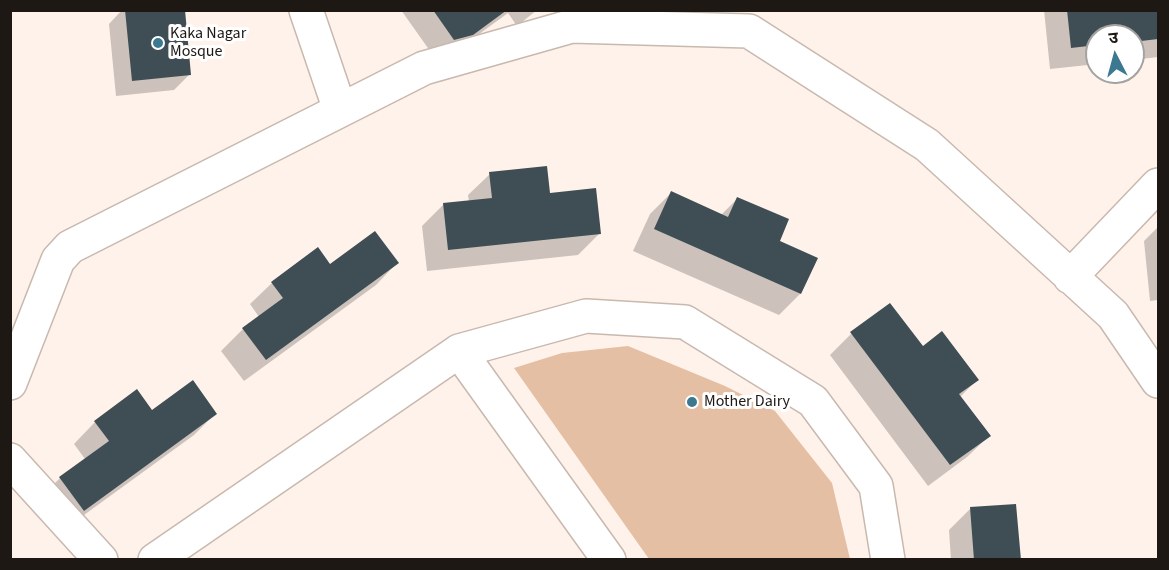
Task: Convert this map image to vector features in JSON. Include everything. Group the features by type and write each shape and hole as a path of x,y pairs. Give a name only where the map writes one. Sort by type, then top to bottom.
{"street":[{"path":"306,10 340,110"},
{"path":"10,383 58,260 70,247 424,68 572,26 753,21 927,145 1113,315 1158,381"},
{"path":"1070,277 1158,185"},
{"path":"155,560 459,351 586,316 685,322 813,401 876,486 888,560"},
{"path":"459,351 609,560"},
{"path":"10,460 101,560"}],"shaded area":[{"path":"628,346 725,386 775,411 832,483 850,559 649,559 514,368 562,353"}],"building":[{"name":"Kaka Nagar Mosque","path":"125,10 185,10 191,75 132,81"},
{"path":"433,10 507,10 473,35 454,40"},
{"path":"1067,10 1158,10 1158,39 1145,41 1145,24 1085,24 1085,46 1071,48"},
{"path":"547,166 550,193 596,188 601,234 448,250 443,203 492,198 489,172"},
{"path":"671,191 728,217 737,197 789,219 780,241 818,258 801,294 654,229"},
{"path":"375,231 399,263 266,360 242,328 283,298 271,282 318,247 330,264"},
{"path":"890,303 923,346 942,331 979,380 959,394 991,436 950,465 850,332"},
{"path":"193,380 217,414 84,511 59,477 109,441 94,421 137,389 152,410"},
{"path":"1016,504 1021,560 974,560 970,507"}],"place":[{"name":"Kaka Nagar Mosque","path":"158,43"},
{"name":"Mother Dairy","path":"692,402"}]}
